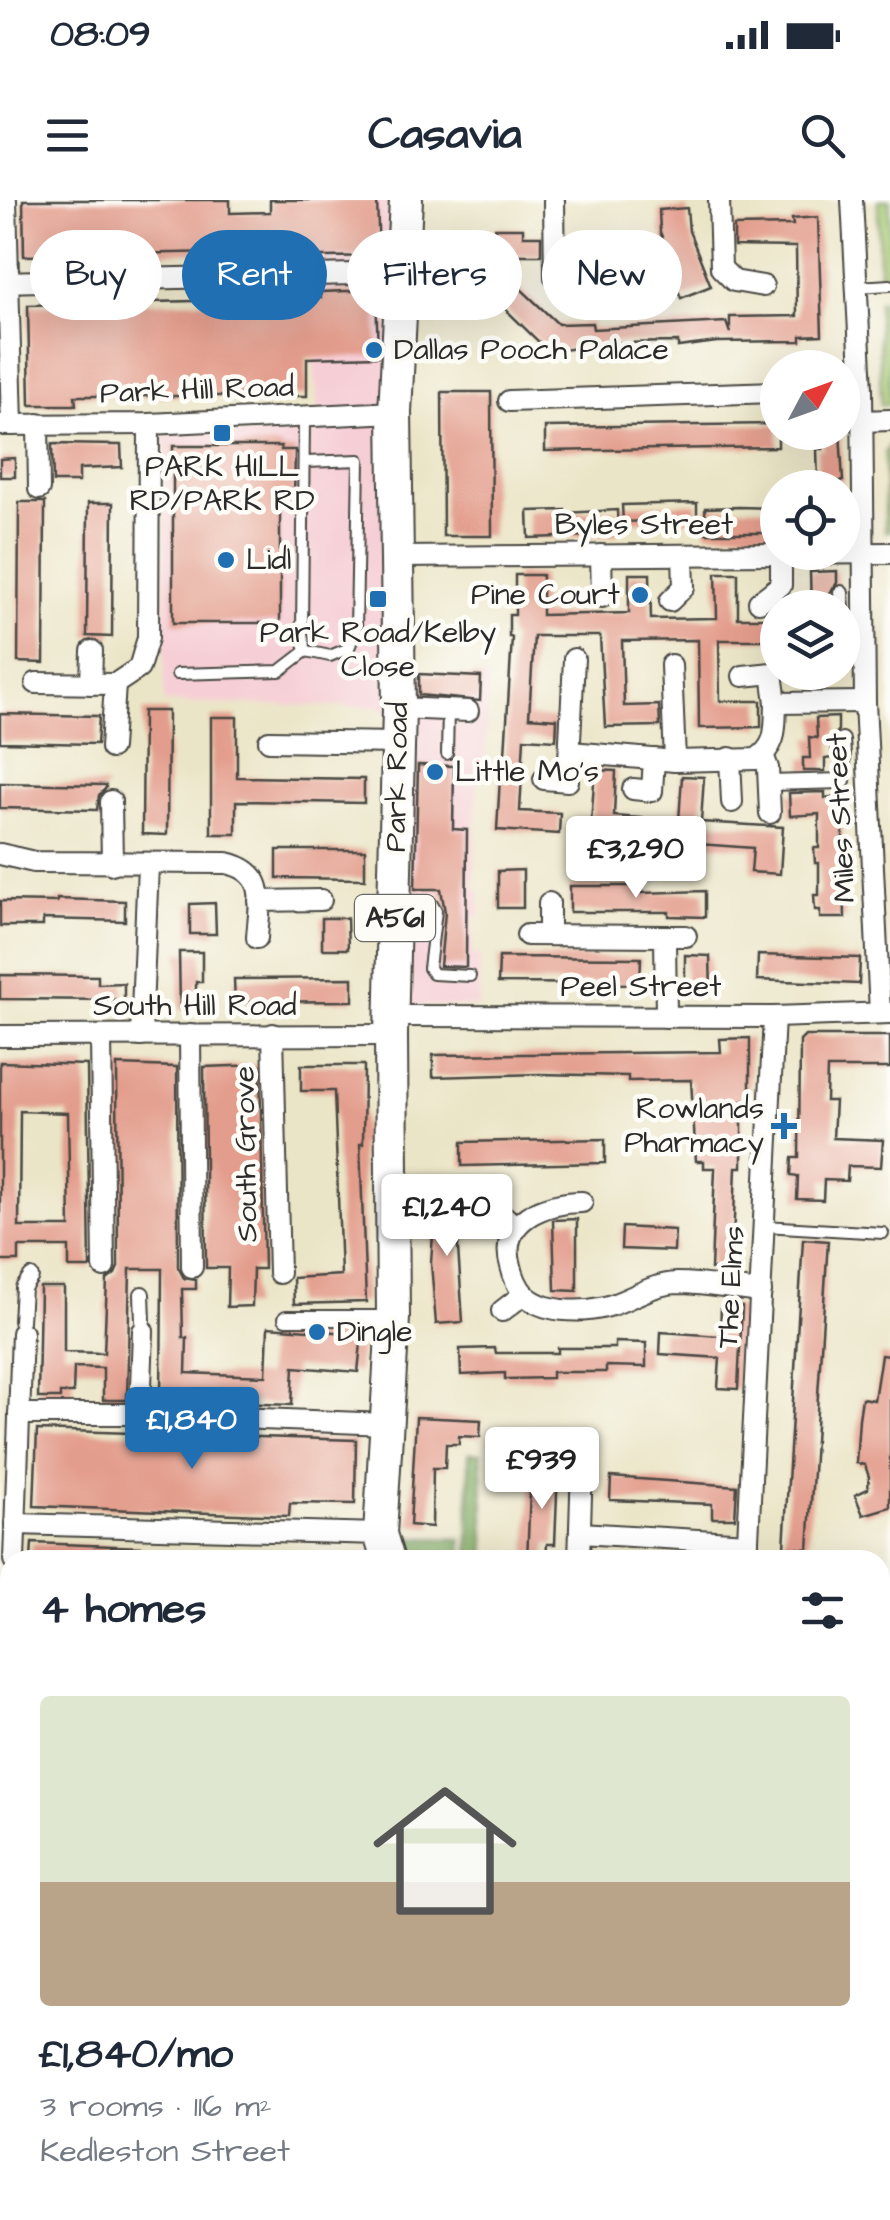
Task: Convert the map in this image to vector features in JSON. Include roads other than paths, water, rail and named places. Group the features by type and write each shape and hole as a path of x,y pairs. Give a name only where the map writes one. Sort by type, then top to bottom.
{"highway":[{"name":"Park Road","path":"404,230 406,200"},
{"name":"Park Road","path":"378,1550 394,1318 392,1026 399,743 395,412 400,320"}],"street":[{"path":"6,200 6,425"},
{"path":"554,200 555,230"},
{"path":"719,200 721,268 734,281 763,286"},
{"name":"Miles Street","path":"852,200 858,288 854,350"},
{"path":"4,282 347,274"},
{"path":"510,401 760,393"},
{"name":"Park Hill Road","path":"6,425 149,424 395,412"},
{"name":"Miles Street","path":"860,415 865,702 885,1013"},
{"path":"862,421 890,420"},
{"path":"38,424 39,490"},
{"path":"36,683 115,684 139,668 148,638 149,424"},
{"name":"Byles Street","path":"398,556 760,554"},
{"name":"Byles Street","path":"860,554 890,554"},
{"path":"601,555 602,597"},
{"path":"670,601 684,588 683,555"},
{"path":"758,602 781,586 781,570"},
{"path":"91,684 92,652"},
{"path":"544,780 568,781 574,659"},
{"path":"633,789 652,790 664,760 671,665"},
{"path":"571,752 664,760 756,759 774,738 776,703 772,674 744,676"},
{"path":"111,748 115,684"},
{"path":"776,703 865,702"},
{"path":"399,708 458,711"},
{"path":"270,741 399,743"},
{"path":"769,783 843,781 842,743"},
{"path":"763,755 768,768 770,813"},
{"path":"730,758 732,802"},
{"path":"110,801 112,864"},
{"path":"0,854 34,862 240,866 260,886 258,938"},
{"path":"141,1036 148,865"},
{"path":"259,901 321,900"},
{"path":"549,903 549,934"},
{"path":"526,934 686,936"},
{"path":"664,936 666,1017"},
{"name":"Peel Street","path":"392,1026 885,1013"},
{"name":"The Elms","path":"748,1550 774,1018"},
{"name":"South Hill Road","path":"0,1036 274,1034 392,1026"},
{"name":"South Grove","path":"274,1034 279,1272"},
{"path":"190,1035 192,1268"},
{"path":"101,1037 104,1267"},
{"path":"582,1202 556,1202 540,1208 516,1226 509,1262 524,1294 558,1309 581,1309 606,1307 676,1283 760,1292"},
{"path":"496,1209 516,1226"},
{"path":"14,1550 21,1327 27,1282"},
{"path":"140,1414 142,1294"},
{"path":"502,1311 524,1294"},
{"path":"286,1318 394,1318"},
{"path":"19,1414 140,1414 386,1424"},
{"path":"579,1550 582,1464"},
{"path":"15,1524 365,1550"},
{"path":"580,1534 729,1550"}],"lane":[{"path":"858,288 890,285"},
{"path":"304,417 302,634 306,651"},
{"path":"177,674 280,671 306,651 330,656 348,648 356,630 360,460 306,462"},
{"path":"447,754 458,711"},
{"path":"395,903 432,904 436,911 429,968 440,976 470,976"},
{"path":"764,1226 882,1233"}],"place":[{"name":"Dallas Pooch Palace","path":"374,350"},
{"name":"PARK HILL RD/PARK RD","path":"222,433"},
{"name":"Lidl","path":"226,560"},
{"name":"Pine Court","path":"640,595"},
{"name":"Park Road/Kelby Close","path":"378,599"},
{"name":"Little Mo's","path":"435,772"},
{"name":"Rowlands Pharmacy","path":"784,1126"},
{"name":"Dingle","path":"317,1332"}]}
